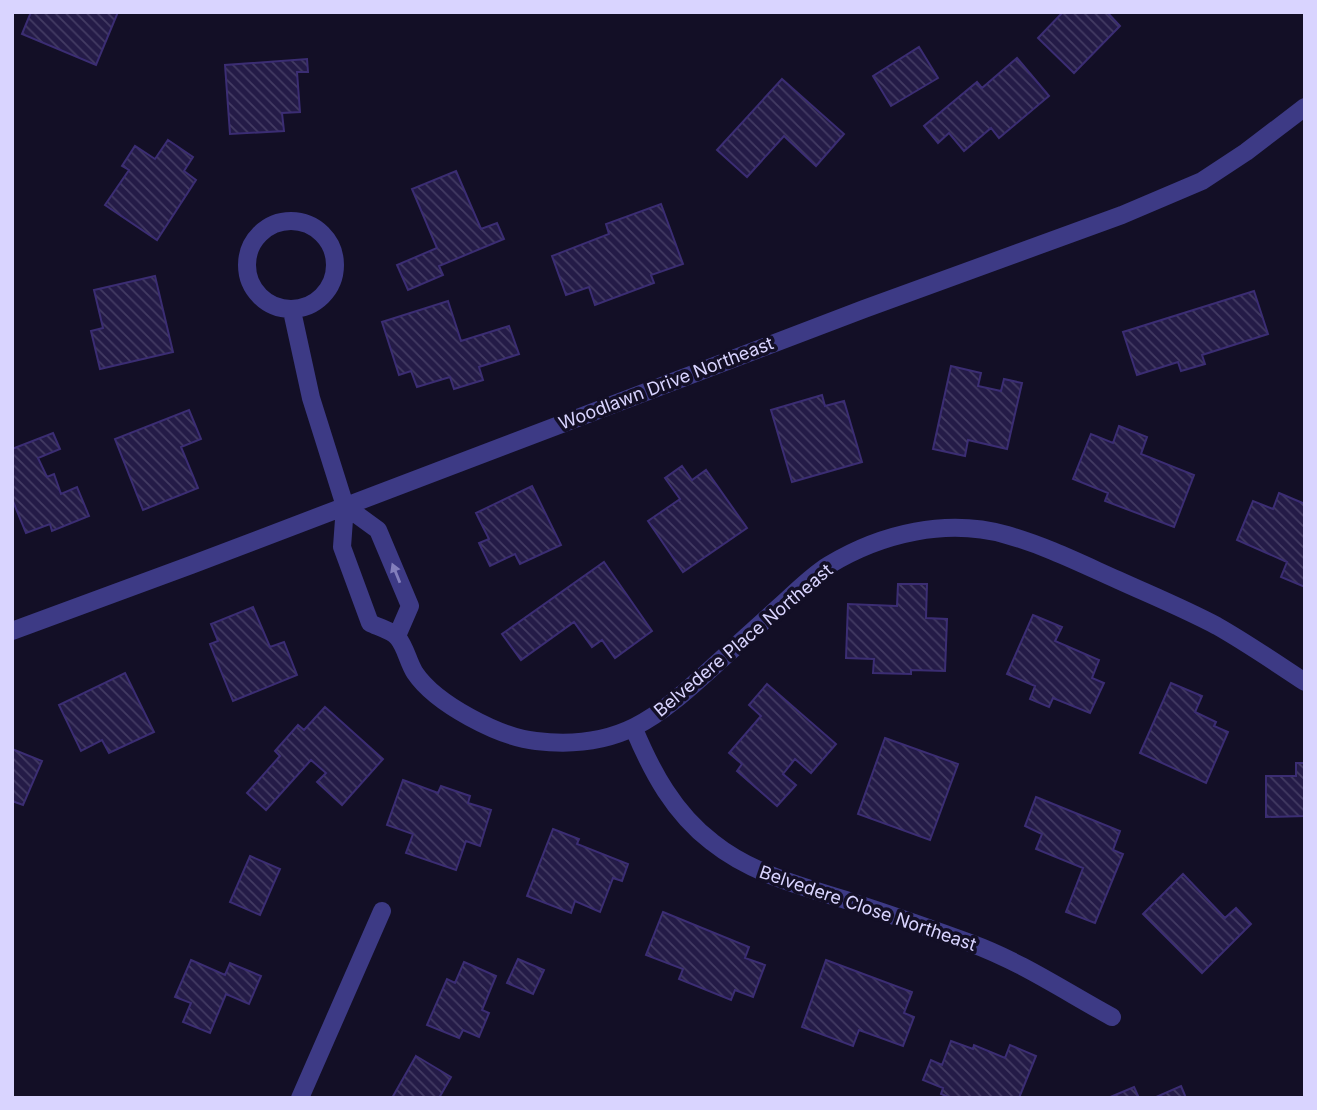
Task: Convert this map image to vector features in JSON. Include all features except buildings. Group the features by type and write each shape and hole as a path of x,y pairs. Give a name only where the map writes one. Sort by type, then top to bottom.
{"street":[{"name":"Woodlawn Drive Northeast","path":"12,631 864,309 1122,215 1202,181 1246,152 1305,107"},
{"path":"301,221 320,230 333,248 336,270 329,290 313,305 292,311 271,306 255,292 246,272 248,250 260,232 279,222 301,221"},
{"path":"292,311 311,398 345,506 342,547 370,623 397,636 410,606 378,530 345,506"},
{"name":"Belvedere Place Northeast","path":"397,636 416,674 445,701 502,733 535,741 598,740 634,729 662,711 828,566 878,542 907,532 961,528 1004,534 1044,547 1216,626 1305,682"},
{"name":"Belvedere Close Northeast","path":"634,729 654,773 685,817 711,842 744,863 777,879 974,944 1112,1017"},
{"path":"300,1098 382,911"}]}
